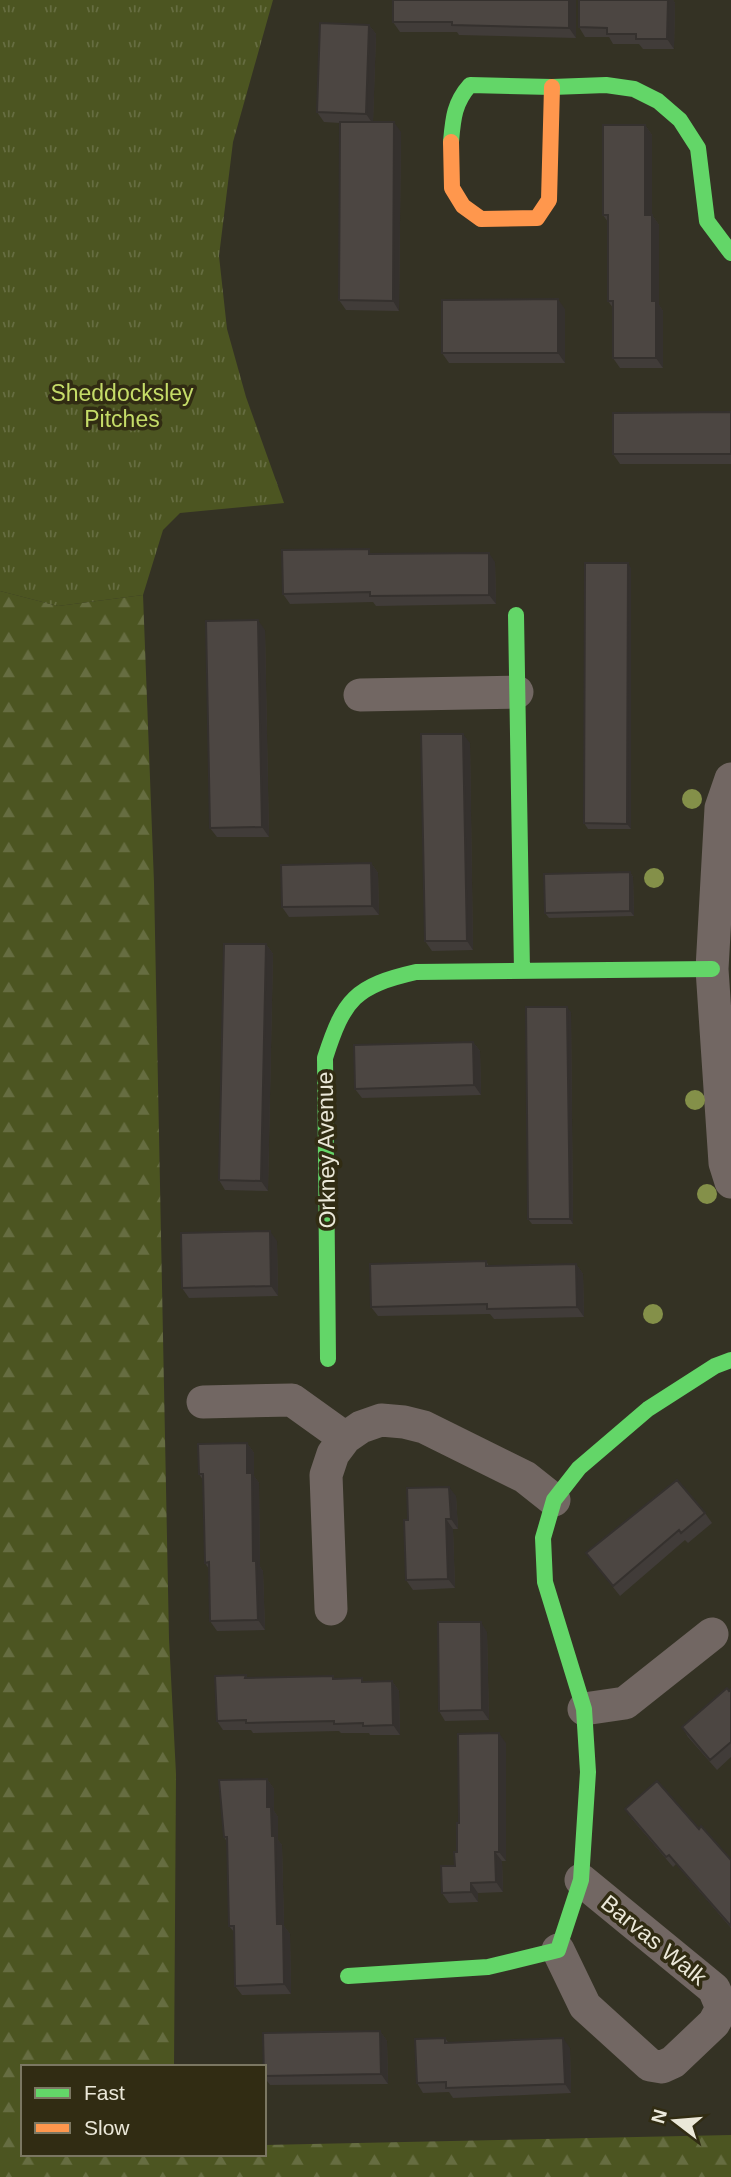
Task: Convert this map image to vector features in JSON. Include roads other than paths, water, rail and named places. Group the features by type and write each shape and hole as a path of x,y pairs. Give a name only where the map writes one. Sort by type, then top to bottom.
{"street":[{"path":"552,87 550,200 537,218 481,219 463,206 452,188 450,147 454,110 460,96 470,85 607,85 634,89 658,101 680,120 698,148 707,221 731,253"},
{"path":"516,615 522,971"},
{"path":"360,695 517,692"},
{"path":"731,779 721,808 712,969 725,1163 731,1182"},
{"name":"Orkney Avenue","path":"328,1359 325,1058 336,1022 358,992 384,978 416,972 712,969"},
{"name":"Barvas Walk","path":"581,1880 714,1989 722,2008 715,2023 673,2062 662,2067 650,2065 585,2006 558,1950 581,1880 588,1772 583,1709 545,1582 543,1538 554,1500 579,1468 648,1409 715,1366 731,1360"},
{"path":"203,1402 292,1400 345,1438"},
{"path":"331,1609 326,1475 332,1454 345,1438 361,1427 381,1420 425,1427 525,1477 554,1500"},
{"path":"583,1709 625,1703 712,1634"},
{"path":"348,1976 488,1967 558,1950"}],"park label":[{"name":"Sheddocksley Pitches","path":"122,406"}]}
